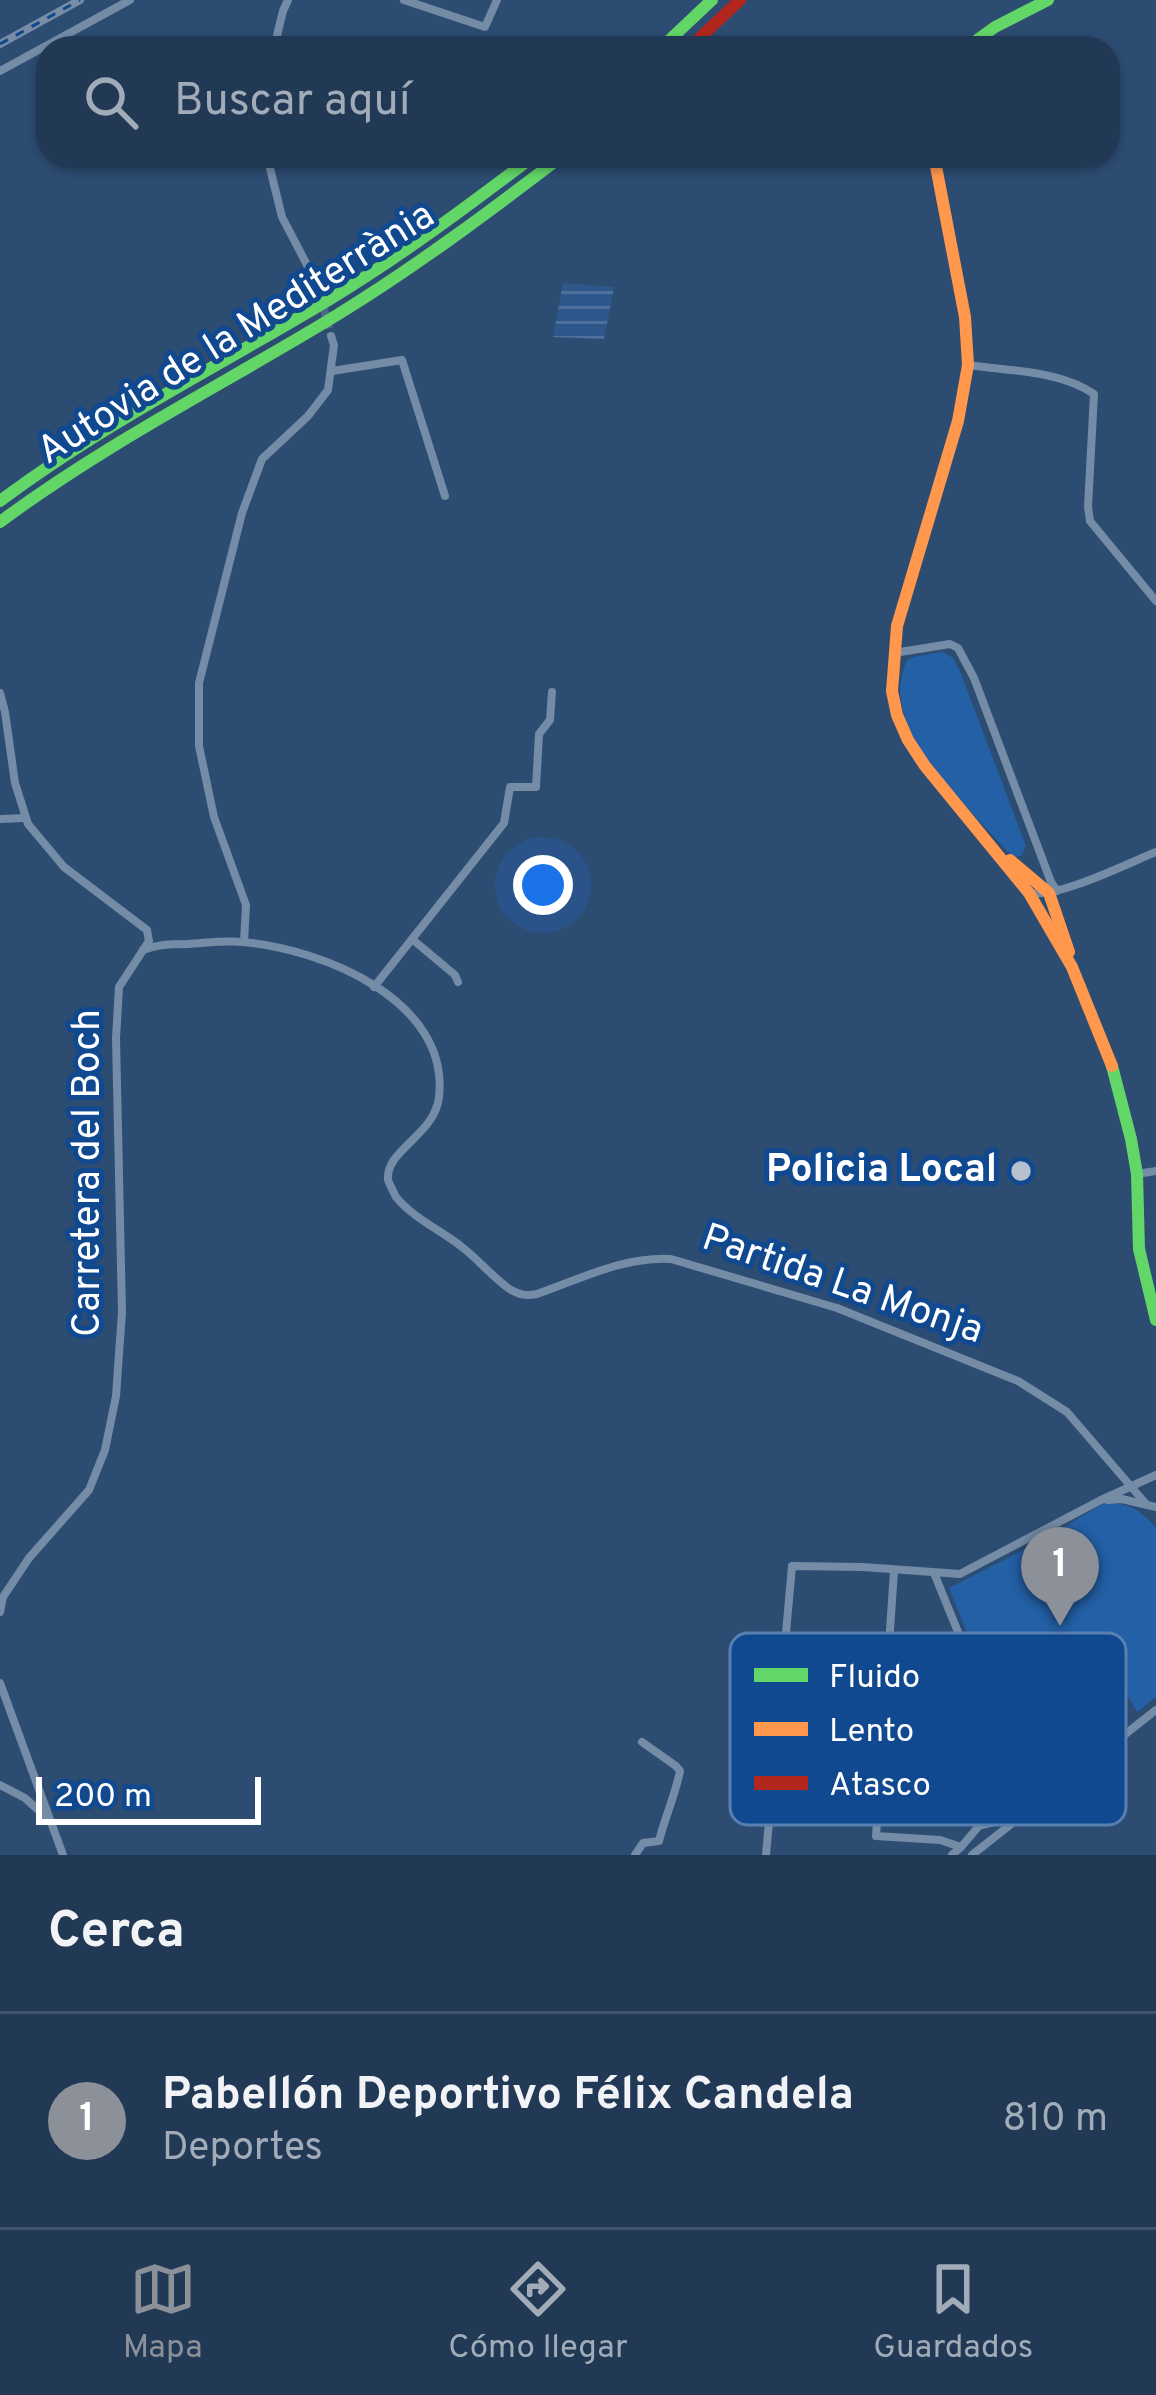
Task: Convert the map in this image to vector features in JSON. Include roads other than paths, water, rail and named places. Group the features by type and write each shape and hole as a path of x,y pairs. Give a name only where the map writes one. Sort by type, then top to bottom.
{"main road":[{"path":"664,36 697,0"},
{"path":"672,36 712,0"},
{"path":"702,36 740,0"},
{"path":"981,36 1048,0"},
{"name":"Autovia de la Mediterrània","path":"0,501 112,424 379,268 518,168"},
{"name":"Autovia de la Mediterrània","path":"0,523 119,440 385,285 546,168"},
{"path":"936,168 965,317 968,365 958,422 906,589 893,653 892,691 908,740 1030,892 1072,967 1113,1070 1137,1174 1139,1250 1156,1320"},
{"path":"995,848 1053,892 1072,967"}],"street":[{"path":"64,36 130,0"},
{"path":"277,36 288,0"},
{"path":"404,0 485,27 497,0"},
{"path":"0,71 36,51"},
{"path":"270,168 282,217 318,286"},
{"path":"244,942 246,905 214,817 199,746 199,683 242,513 262,459 328,390 331,336"},
{"path":"331,371 402,360 445,496"},
{"path":"968,365 1060,378 1094,394 1090,520 1156,601"},
{"path":"893,653 950,644 958,648 974,678 1053,892"},
{"path":"143,950 160,944 244,942 336,964 374,987 504,823 509,787 536,787 538,734 550,720 552,692"},
{"path":"0,693 15,783 28,824 64,867 147,929 143,950"},
{"path":"0,819 26,818"},
{"path":"1030,892 1053,892 1156,852"},
{"path":"412,939 458,982"},
{"name":"Carretera del Boch","path":"0,1612 3,1598 29,1558 88,1490 109,1432 122,1312 119,987 143,950"},
{"name":"Partida La Monja","path":"374,987 419,1021 430,1039 440,1082 432,1121 397,1155 388,1181 410,1210 514,1292 537,1294 653,1258 671,1259 837,1308 1018,1381 1067,1412 1151,1506"},
{"path":"1137,1174 1156,1171"},
{"path":"786,1633 792,1565 960,1574 1156,1475"},
{"path":"1101,1500 1151,1506"},
{"path":"889,1633 894,1570"},
{"path":"934,1574 958,1633"},
{"path":"0,1683 63,1855"},
{"path":"1126,1734 1156,1710"},
{"path":"635,1855 643,1843 659,1841 680,1771 642,1742"},
{"path":"0,1784 25,1798 51,1822"},
{"path":"766,1855 768,1825"},
{"path":"876,1825 876,1836 940,1840 956,1852 983,1825"},
{"path":"972,1855 1011,1825"}],"tunnel":[{"path":"318,286 331,336"}],"railway":[{"path":"0,44 80,0"}],"place":[{"name":"Policia Local","path":"1021,1171"},
{"name":"Pabellón Deportivo Félix Candela","path":"1060,1626"}]}
